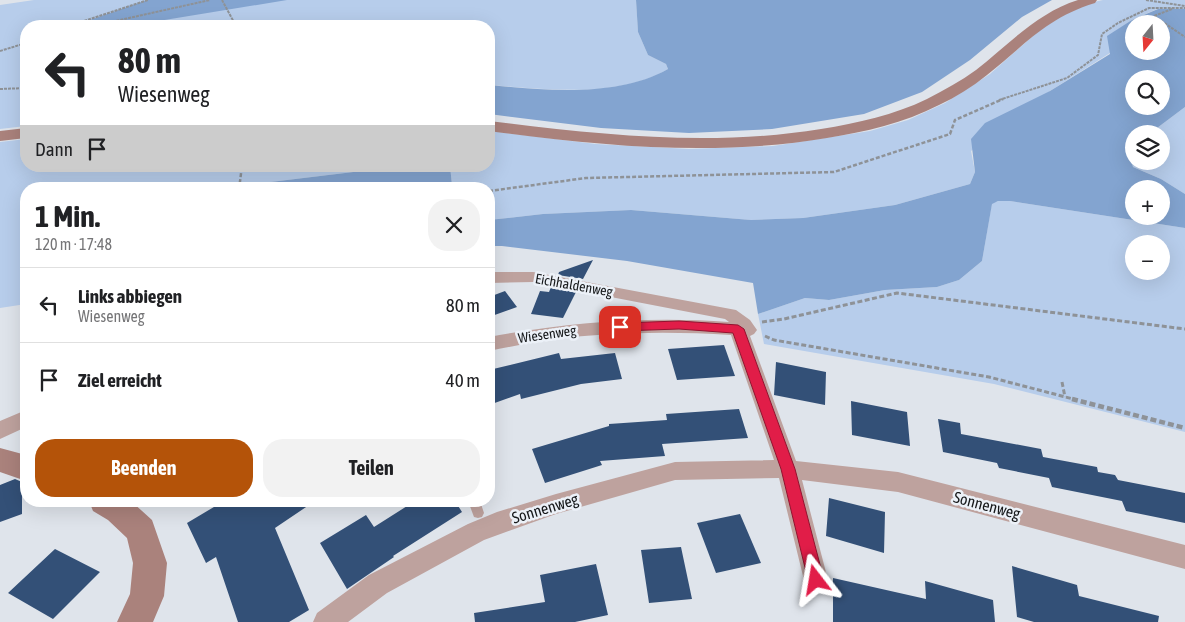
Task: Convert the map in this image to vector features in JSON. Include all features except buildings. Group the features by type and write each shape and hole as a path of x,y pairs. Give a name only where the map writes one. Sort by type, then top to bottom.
{"street":[{"path":"495,127 578,137 675,144 770,142 845,130 899,116 932,102 981,73 1020,37 1051,15 1061,9 1090,0"},
{"path":"0,136 20,134"},
{"name":"Eichhaldenweg","path":"495,277 533,277 730,314 743,328"},
{"name":"Wiesenweg","path":"495,343 598,327 679,325 743,328"},
{"path":"743,328 788,469 816,580"},
{"path":"0,432 20,420"},
{"path":"0,460 20,466"},
{"name":"Sonnenweg","path":"326,622 378,584 496,523 675,471 788,469 898,482 1185,558"},
{"path":"121,507 141,530 150,562 147,596 135,622"}],"lane":[{"path":"476,507 478,513"}],"path":[{"path":"88,20 148,0"},
{"path":"120,20 210,0"},
{"path":"222,0 233,20"},
{"path":"1146,0 1185,6"},
{"path":"1175,8 1154,16 1185,37"},
{"path":"0,51 20,44"},
{"path":"0,89 20,88"},
{"path":"784,319 897,293 1185,329"},
{"path":"743,328 774,340 988,378 1185,428"},
{"path":"1062,382 1065,397"}],"shaded area":[{"path":"34,0 636,0 638,32 648,55 666,64 668,69 626,85 604,88 557,90 495,85 495,20 20,20 20,127 0,129 0,5"},
{"path":"147,0 287,0 165,20 90,20"},
{"path":"636,0 1052,0 1022,17 970,60 922,92 864,114 772,129 689,133 601,128 495,115 495,86 556,90 603,88 648,78 668,69 666,64 648,55 638,32"},
{"path":"1103,0 1185,0 1185,9 1157,9 1143,15 1125,15 1125,30 1110,53 1050,91 971,151 975,172 970,184 895,205 803,218 751,220 631,210 543,214 495,219 495,182 452,182 451,172 495,172 495,132 596,144 689,149 773,146 870,131 908,120 945,103 990,74 1053,18 1089,3"},
{"path":"1158,9 1185,9 1185,107 1161,125 1125,125 1125,170 1140,170 1163,180 1125,180 1125,219 1010,201 998,201 992,204 982,261 959,280 937,287 885,290 829,300 805,298 758,314 753,283 627,261 495,246 495,219 543,214 631,210 751,220 803,218 895,205 970,184 975,172 971,139 985,123 1050,91 1110,54 1107,36 1125,24 1125,60 1170,60 1170,15 1144,15"},
{"path":"1185,107 1185,194 1170,185 1170,180 1163,180 1140,170 1170,170 1170,125 1161,125"},
{"path":"20,140 20,172 354,172 271,182 20,182 20,305 0,308 0,142"},
{"path":"354,172 451,172 452,182 271,182"},
{"path":"1170,185 1185,194 1185,228 1166,225 1170,225"},
{"path":"998,201 1010,201 1125,219 1125,225 1166,225 1185,228 1185,432 994,384 764,344 758,314 805,298 829,300 885,290 937,287 959,280 982,261 992,203"}],"route":[{"path":"620,327 679,325 738,329 788,469 816,580"}]}
